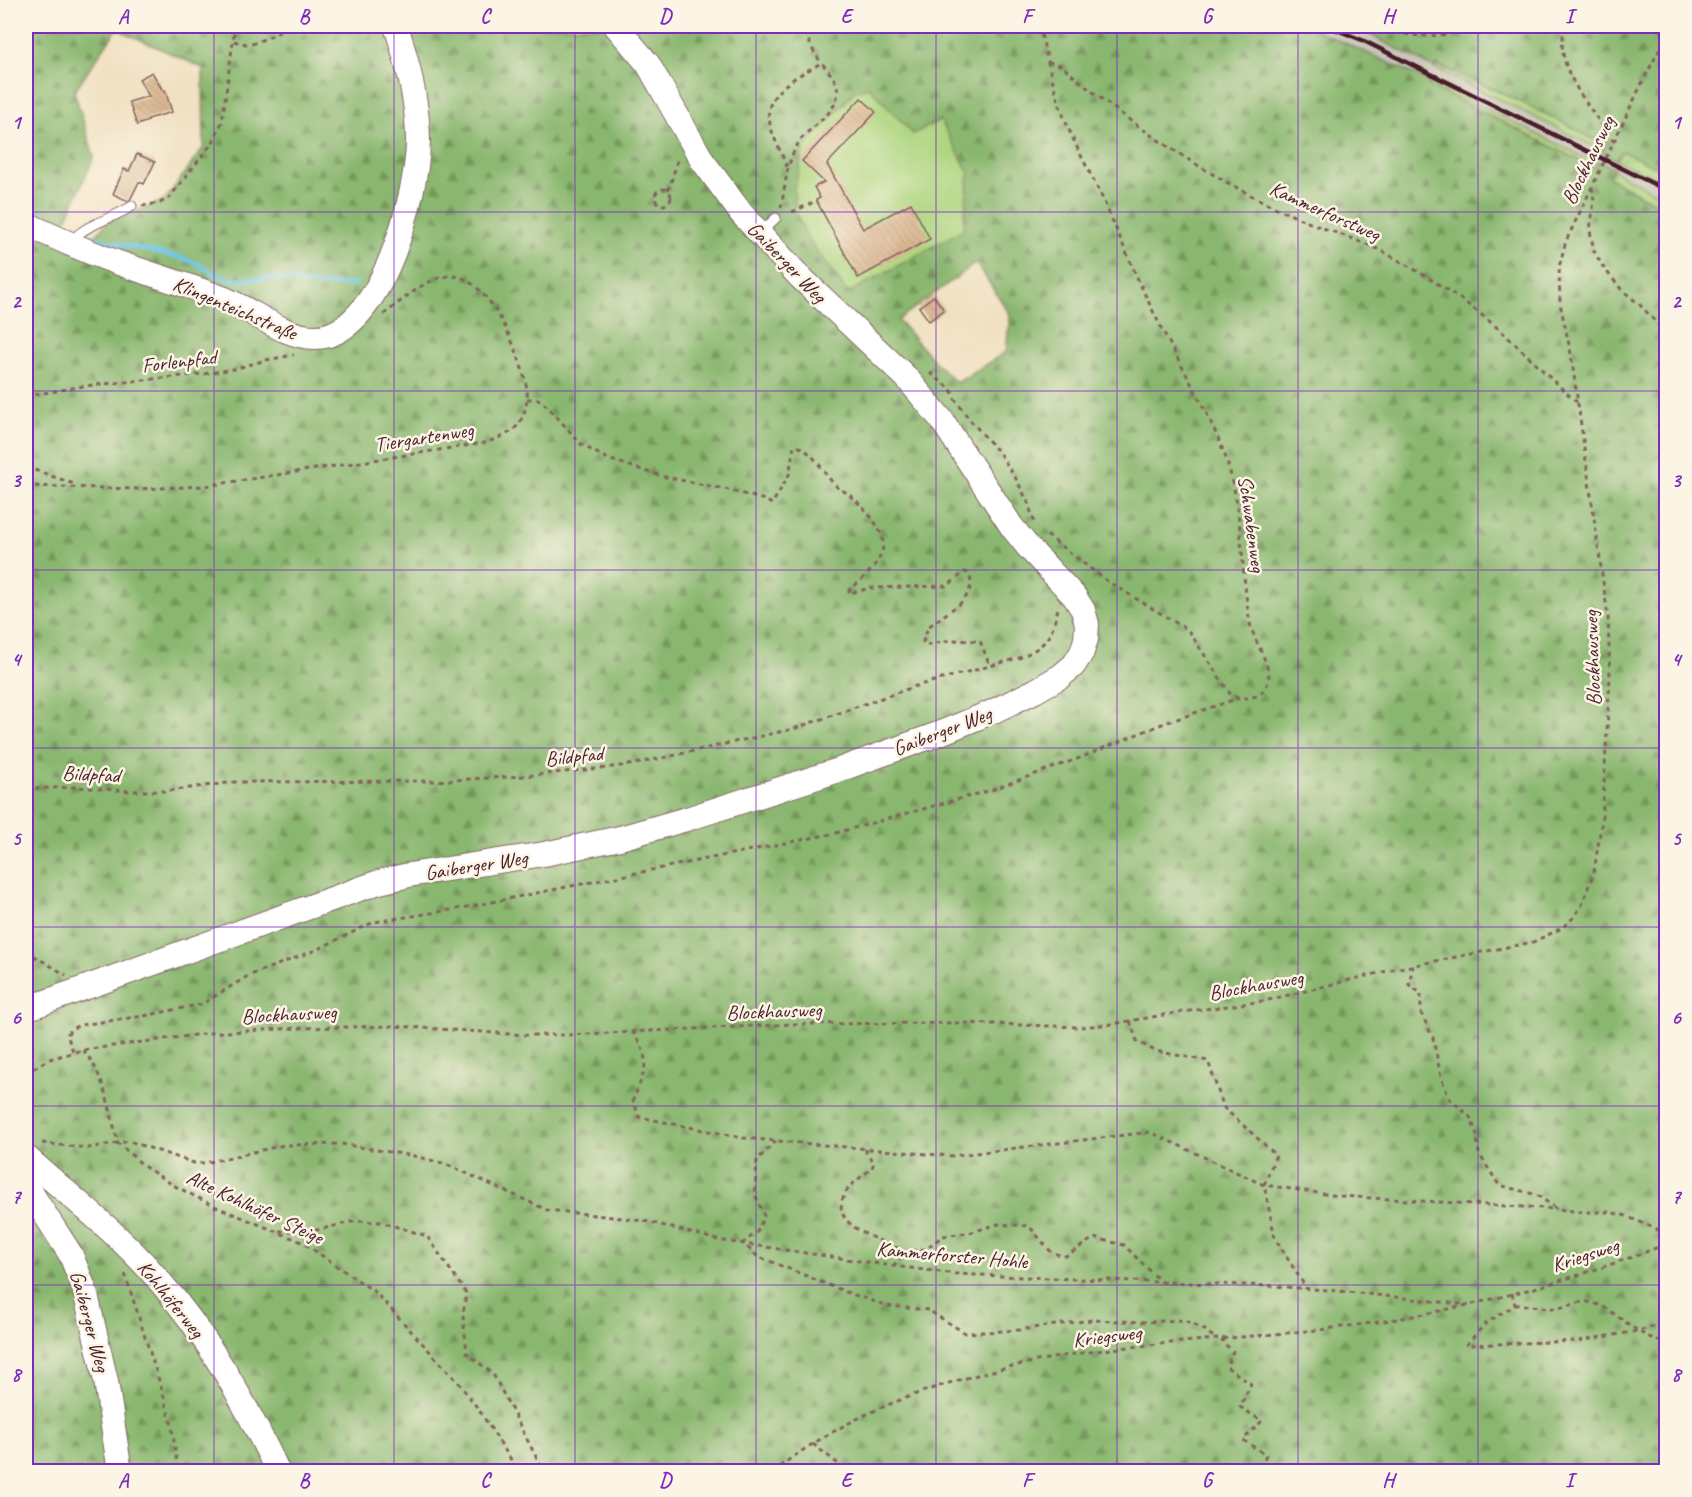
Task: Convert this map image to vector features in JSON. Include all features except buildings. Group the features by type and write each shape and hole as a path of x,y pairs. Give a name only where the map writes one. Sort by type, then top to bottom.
{"street":[{"name":"Klingenteichstraße","path":"26,224 103,257 226,299 290,333 301,336 327,336 344,328 377,291 400,233 414,183 418,142 416,102 396,26"},
{"name":"Gaiberger Weg","path":"26,1009 366,886 409,875 544,854 652,829 836,771 938,734 993,711 1061,676 1074,665 1082,652 1086,639 1085,617 1074,596 1012,527 956,440 925,398 906,377 805,282 768,226 724,191 692,145 655,75 616,26"},
{"name":"Kohlhöferweg","path":"33,1150 156,1276 180,1304 222,1365 252,1418 278,1472"},
{"name":"Gaiberger Weg","path":"26,1185 71,1255 86,1291 106,1381 120,1472"}],"lane":[{"path":"71,244 78,233 132,206"}],"path":[{"path":"132,206 152,205 170,198 213,142 225,113 235,26"},
{"path":"234,41 250,45 276,34 280,26"},
{"path":"768,226 781,207 788,168 799,143 836,101 835,82 814,53 803,26"},
{"name":"Schwabenweg","path":"1039,26 1062,111 1153,312 1210,420 1232,477 1250,621 1269,672 1265,690 1258,696 1239,698"},
{"path":"1379,26 1399,34 1420,35 1462,32 1488,26"},
{"path":"1394,26 1399,34"},
{"path":"1564,26 1562,50 1565,64 1581,94 1614,142"},
{"name":"Blockhausweg","path":"26,1072 48,1059 73,1051 210,1033 360,1026 395,1026 525,1035 808,1024 963,1023 1080,1027 1264,1001 1413,965 1510,947 1547,936 1562,928 1574,917 1582,905 1591,880 1602,820 1610,707 1610,650 1608,617 1579,404 1560,303 1559,267 1566,241 1666,37"},
{"name":"Kammerforstweg","path":"1048,62 1061,65 1127,117 1239,189 1297,218 1388,254 1435,284 1475,310 1502,332 1579,404"},
{"path":"788,168 772,130 769,108 786,85 822,63"},
{"path":"667,190 680,153 692,145"},
{"path":"1592,186 1594,201 1590,231 1594,251 1603,267 1620,288 1641,305 1666,333"},
{"path":"660,190 667,190 671,194 671,200 665,205 659,204 656,194 660,190"},
{"path":"792,212 814,202"},
{"path":"380,317 436,279 456,276 467,279 488,298 500,317 524,374 527,399 538,399 548,407 582,445 608,459 661,476 729,490 772,504 789,475 794,446 804,449 836,486 850,495 868,513 884,543 881,555 849,590 849,593 871,588 946,586 966,572 970,576 972,585 966,597 928,627 923,642 927,645 950,640 980,641 988,661 993,665"},
{"name":"Forlenpfad","path":"26,396 84,386 203,374 297,355"},
{"name":"Tiergartenweg","path":"26,486 139,489 205,486 484,442 510,431 519,424 527,399"},
{"path":"955,399 998,451 1015,477 1032,512 1035,525"},
{"path":"26,467 82,487"},
{"path":"1044,533 1107,581 1188,630 1223,685 1231,695 1239,698"},
{"name":"Bildpfad","path":"26,789 76,787 167,791 250,781 434,781 523,776 635,764 793,729 916,686 1033,652 1050,636 1055,625 1060,593 1064,585"},
{"path":"73,1051 67,1035 76,1026 144,1016 202,1004 248,976 316,950 374,922 457,909 836,833 988,791 1080,758 1162,724 1239,698"},
{"path":"26,951 57,971 93,985"},
{"path":"1413,965 1409,986 1421,993 1421,1012 1433,1038 1441,1077 1449,1098 1470,1117 1476,1131 1479,1154 1499,1185 1537,1195 1557,1209"},
{"path":"1130,1021 1137,1041 1155,1051 1208,1061 1224,1108 1276,1155 1264,1185 1275,1238 1306,1288"},
{"path":"632,1031 641,1044 646,1068 633,1100 639,1117 743,1138 950,1156 1150,1132 1264,1185 1339,1196 1610,1212 1626,1216 1666,1233"},
{"path":"33,1150 81,1149 118,1143 101,1080 91,1058 83,1050"},
{"path":"776,1141 757,1160 755,1194 764,1216 758,1232 743,1243 757,1256 851,1294 888,1306 928,1310 965,1333 1018,1330 1092,1320 1147,1322 1184,1320 1202,1328 1216,1339"},
{"name":"Kammerforster Hohle","path":"118,1143 133,1142 194,1163 213,1163 284,1145 331,1143 414,1156 446,1164 547,1210 650,1222 717,1240 957,1274 1306,1288 1469,1305"},
{"name":"Alte Kohlhöfer Steige","path":"118,1143 145,1167 198,1199 302,1242 386,1302 458,1382 519,1472"},
{"path":"866,1149 866,1154 874,1162 872,1168 845,1193 840,1207 843,1217 871,1237 896,1246 905,1252"},
{"path":"277,1231 313,1231 357,1221 381,1222 428,1236 466,1293 463,1316 467,1353 493,1374 544,1472"},
{"path":"893,1266 905,1252 925,1248 943,1236 972,1232 998,1224 1029,1226 1052,1253 1066,1257 1094,1238 1124,1245 1161,1282"},
{"name":"Kriegsweg","path":"772,1472 813,1444 867,1414 963,1380 1077,1354 1364,1324 1469,1305 1591,1271 1666,1244"},
{"path":"122,1266 172,1426 178,1472"},
{"path":"1512,1293 1515,1305"},
{"path":"1666,1323 1638,1332 1579,1341 1466,1345 1486,1323 1515,1305 1526,1304 1555,1308 1588,1302 1603,1308 1638,1332 1654,1340 1666,1342"},
{"path":"1224,1338 1222,1342 1233,1352 1227,1367 1251,1384 1240,1407 1262,1421 1244,1440 1266,1455 1257,1472"},
{"path":"813,1444 841,1466 844,1472"},
{"path":"796,1472 801,1469 809,1472"}],"shaded area":[{"path":"1308,26 1353,26 1598,148 1616,160 1666,183 1666,198 1618,174 1613,168 1599,162 1598,164 1408,71"}],"green space":[{"path":"26,26 1307,26 1429,81 1428,85 1595,168 1599,161 1613,168 1609,178 1666,209 1666,1471 26,1471","holes":["117,29 203,68 204,147 165,200 106,223 91,242 61,231 94,157 74,91","976,263 1010,314 1006,352 957,383 898,320"]},
{"path":"1353,26 1666,26 1666,172 1622,151 1616,160 1602,153 1605,146 1585,134 1501,93 1437,65 1435,68"},
{"path":"1437,65 1564,123 1605,146 1603,151 1435,68"},
{"path":"1429,81 1598,164 1595,169 1428,85"},
{"path":"869,87 913,134 940,120 969,173 963,230 848,293 808,239 795,211 794,189 804,148 855,91"},
{"path":"1621,150 1666,172 1666,183 1616,160"},
{"path":"1613,168 1619,174 1666,198 1666,209 1609,178"}],"waterway":[{"path":"26,208 75,229"},
{"path":"84,233 101,240 182,258 229,279 271,278 316,285 356,284"}],"railway":[{"path":"1327,26 1362,40 1666,190"}]}
